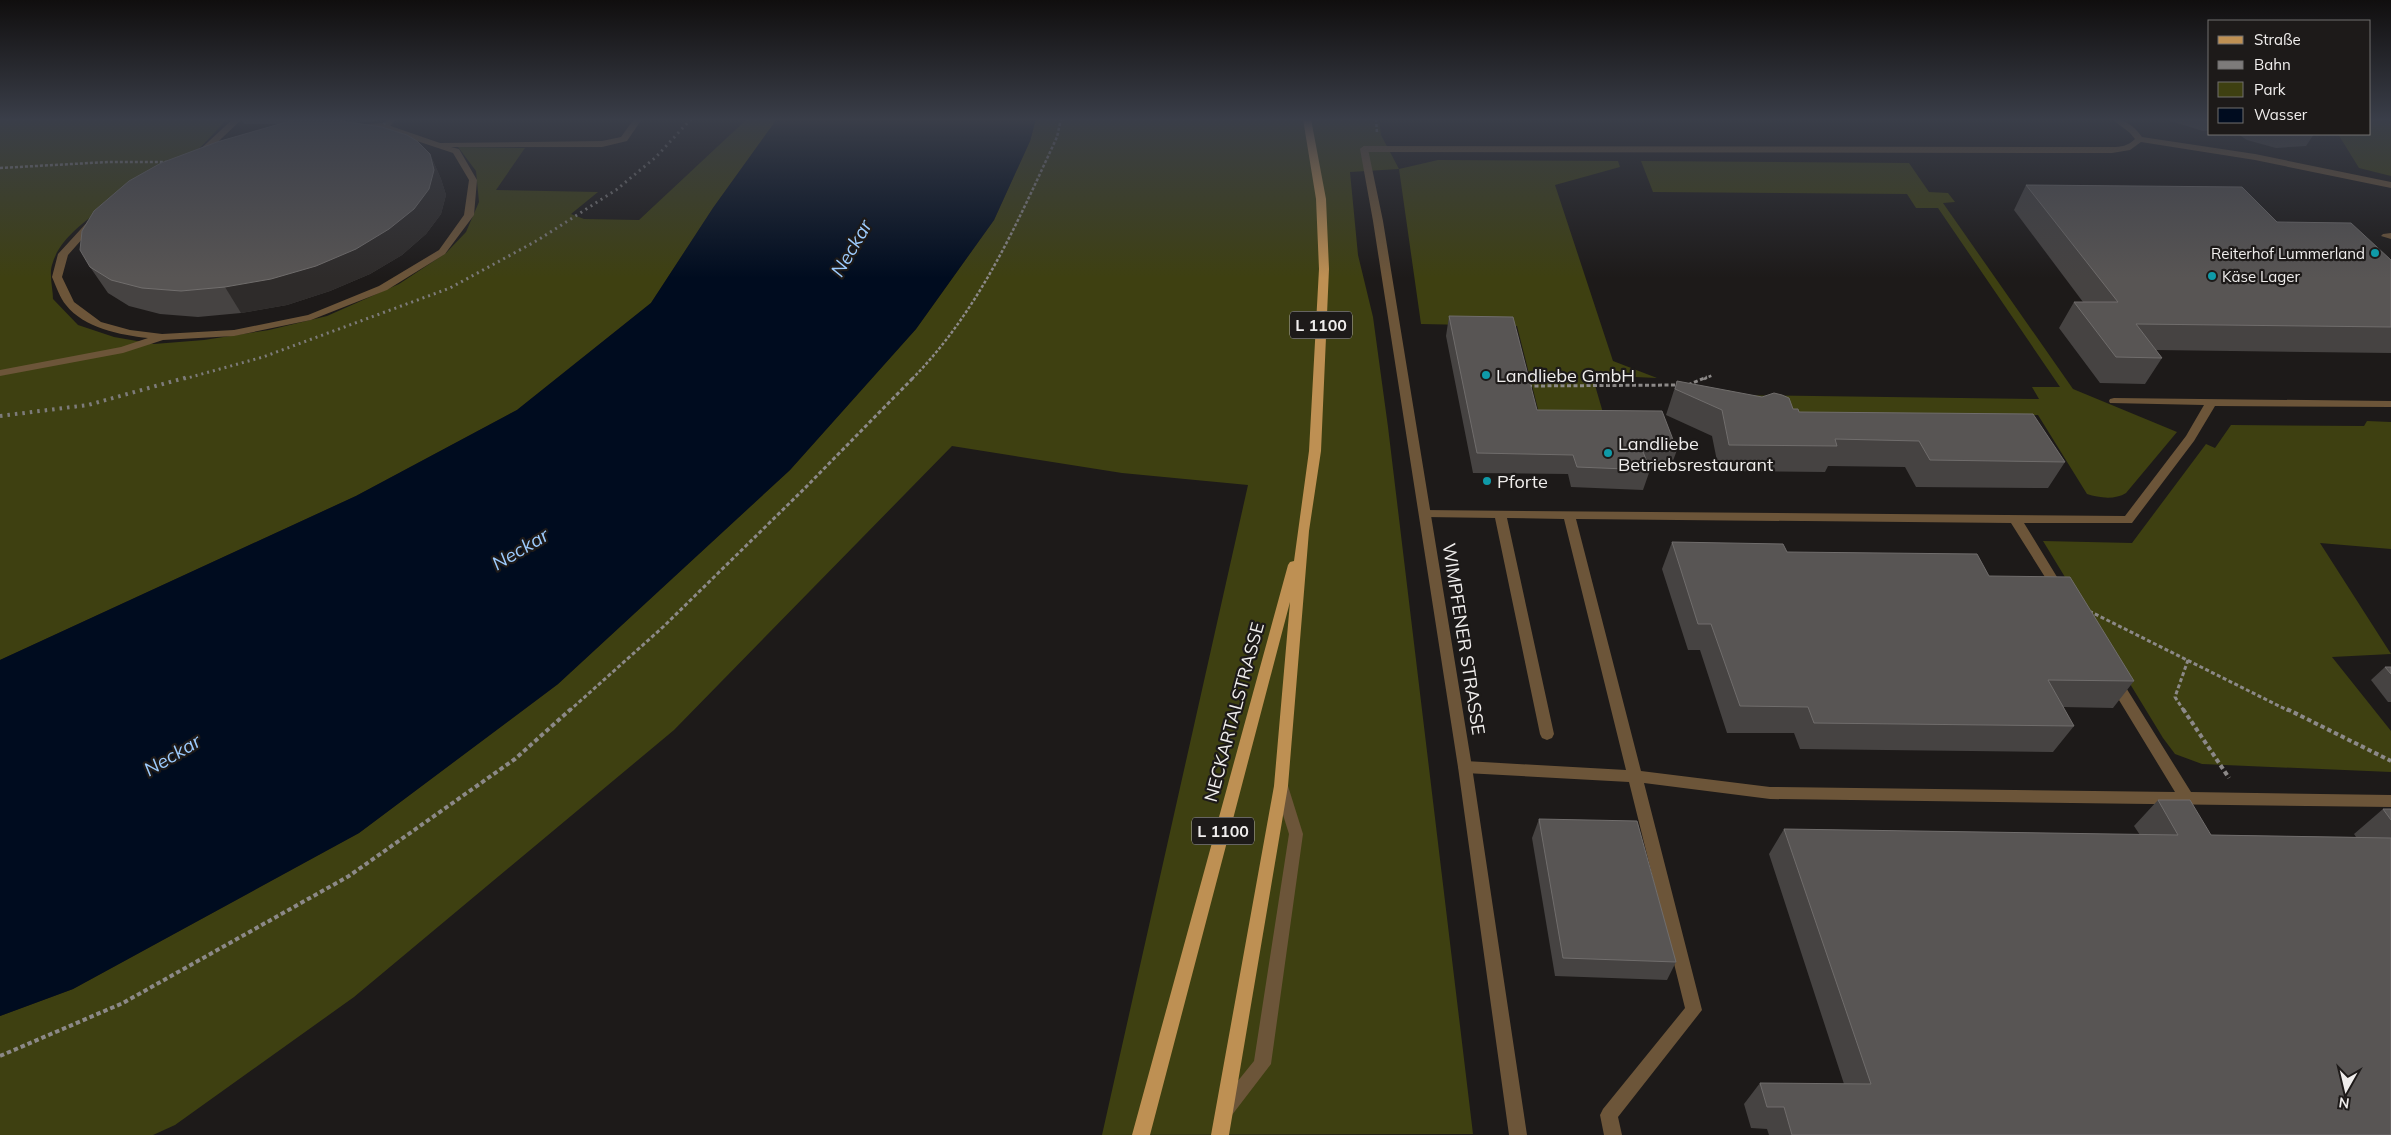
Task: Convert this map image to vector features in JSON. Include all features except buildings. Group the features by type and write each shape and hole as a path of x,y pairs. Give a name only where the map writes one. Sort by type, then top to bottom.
{"main road":[{"name":"NECKARTALSTRASSE","path":"1220,1135 1282,786 1303,531 1315,451 1324,269 1321,199 1316,172"},
{"name":"NECKARTALSTRASSE","path":"1141,1135 1303,531"}],"street":[{"path":"107,212 91,222 63,254 57,277 70,304 97,324 129,333 162,337 234,332 310,317 383,288 442,252 469,215 473,180 468,172"},
{"name":"WIMPFENER STRASSE","path":"1368,172 1378,221 1465,767 1518,1135"},
{"path":"2328,172 2391,185"},
{"path":"0,373 123,350 162,337"},
{"path":"2114,401 2391,404"},
{"path":"1424,513 2128,520 2190,438 2211,403"},
{"path":"1500,514 1547,734"},
{"path":"1569,514 1694,1010 1610,1115 1613,1135"},
{"path":"2015,519 2064,598"},
{"path":"2110,674 2187,799"},
{"path":"1465,767 1635,776 1770,793 2391,802"},
{"path":"1224,1111 1262,1064 1296,834 1282,786"}],"path":[{"path":"0,1056 123,1003 349,876 515,759 663,627 798,495 916,374 968,311 1006,249 1041,172"},
{"path":"1525,386 1688,385 1713,376"},
{"path":"2064,598 2391,761"},
{"path":"2188,660 2174,697 2244,799"}],"green space":[{"path":"0,172 167,172 125,195 87,220 71,234 59,249 51,269 53,299 78,325 114,337 154,344 204,340 269,330 327,316 399,284 446,253 466,232 479,202 476,172 508,172 496,190 598,192 571,214 584,219 639,220 690,172 739,172 651,303 517,410 356,496 0,660"},
{"path":"1016,172 1351,172 1358,255 1373,317 1388,427 1473,1134 1102,1135 1248,485 1122,473 952,446 674,730 354,997 175,1125 153,1135 0,1135 0,1016 73,989 359,833 558,684 790,470 916,329 994,220"},
{"path":"1399,172 1602,172 1555,185 1613,361 1657,378 1592,375 1606,423 1541,421 1517,326 1421,324"},
{"path":"1645,172 1915,172 1929,192 1948,193 1955,202 1943,203 2073,389 2177,432 2126,493 2117,497 2102,497 2087,494 2038,415 1881,415 1784,425 1707,390 1729,390 1731,395 2039,399 2032,387 2060,387 1938,208 1916,208 1907,194 1653,192"},
{"path":"2375,172 2391,172 2391,176"},
{"path":"2367,421 2391,422 2391,549 2320,543 2391,654 2332,657 2391,731 2391,772 2202,764 2175,754 2163,738 2043,541 2132,543 2206,444 2215,448 2231,425 2364,426"}],"water":[{"name":"Neckar","path":"739,172 1016,172 994,220 916,329 790,470 558,684 359,833 73,989 0,1016 0,660 356,496 517,410 651,303"}],"railway":[{"path":"184,379 263,357 450,288 538,240 616,190 638,172"},
{"path":"0,416 88,405 188,377"}],"place":[{"name":"Reiterhof Lummerland","path":"2375,253"},
{"name":"Käse Lager","path":"2212,276"},
{"name":"Landliebe GmbH","path":"1486,375"},
{"name":"Landliebe Betriebsrestaurant","path":"1608,453"},
{"name":"Pforte","path":"1487,481"}]}
